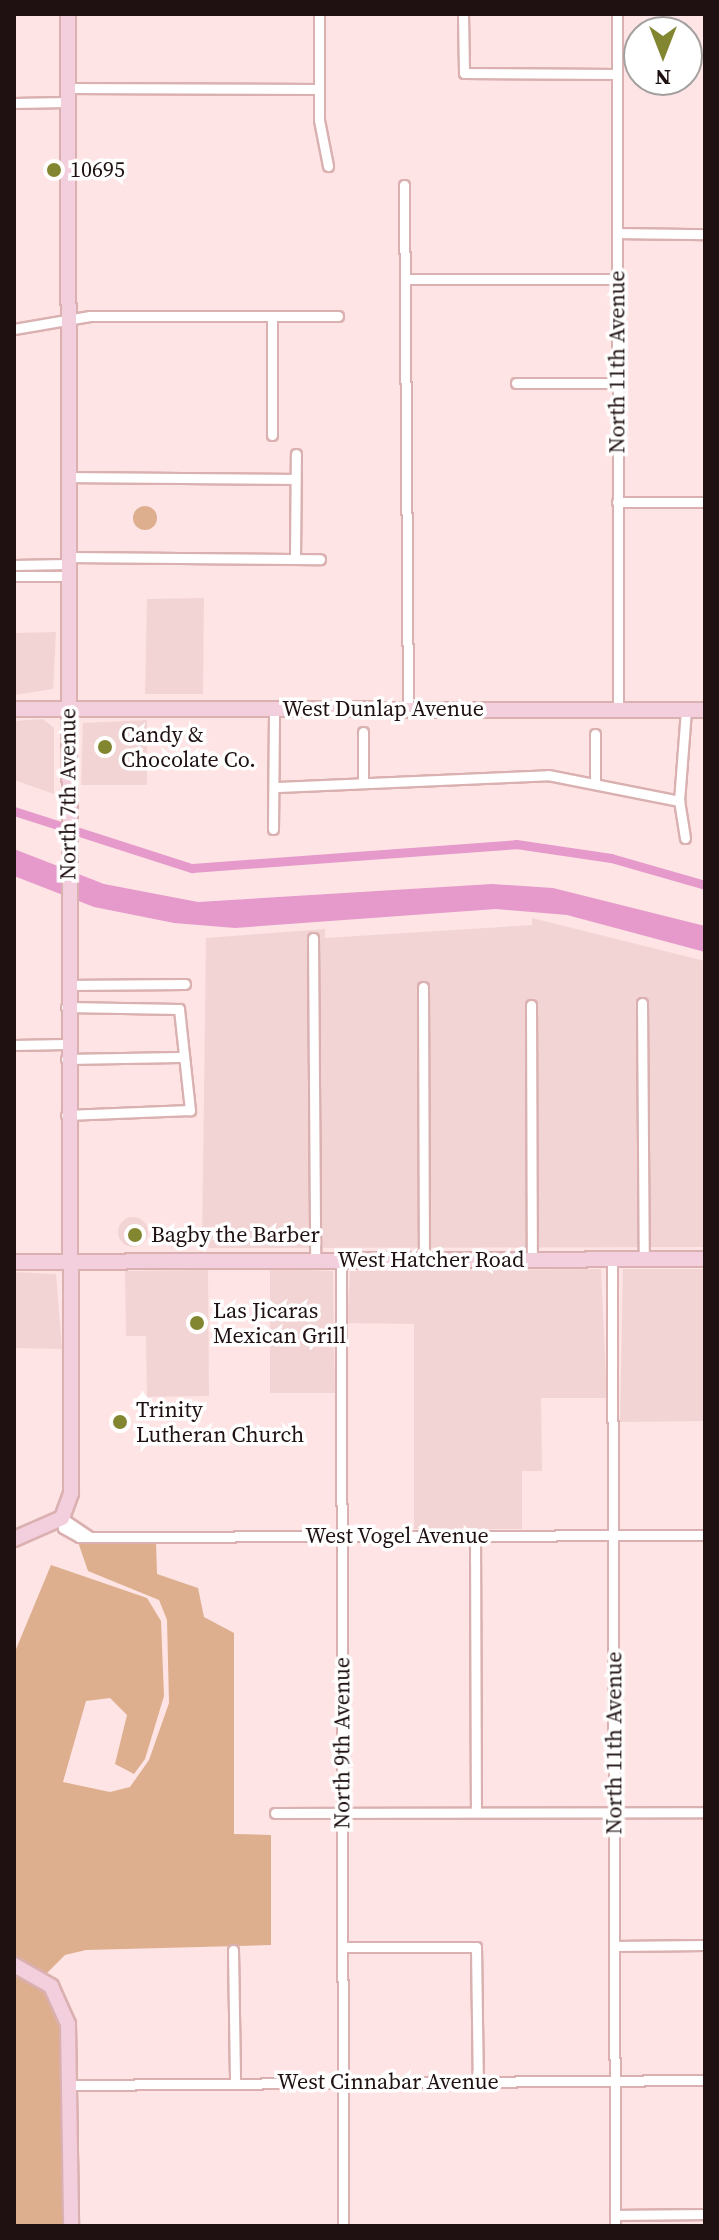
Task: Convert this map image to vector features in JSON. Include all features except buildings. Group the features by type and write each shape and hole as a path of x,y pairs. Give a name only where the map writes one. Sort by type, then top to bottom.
{"main road":[{"name":"North 7th Avenue","path":"62,1518 71,1493 66,1115 68,14"},
{"name":"West Dunlap Avenue","path":"14,709 705,710"},
{"name":"West Hatcher Road","path":"14,1262 705,1259"},
{"path":"14,1539 62,1518"},
{"path":"14,1965 46,1980 62,2004 71,2085 71,2226"}],"street":[{"path":"319,14 319,89 328,166"},
{"path":"463,14 464,73 617,74"},
{"name":"North 11th Avenue","path":"617,14 618,710"},
{"path":"14,103 68,95 319,89"},
{"path":"404,185 408,279 408,709"},
{"path":"617,233 705,234"},
{"path":"408,279 616,279"},
{"path":"272,316 272,435"},
{"path":"14,329 66,319 338,316"},
{"path":"516,383 617,383"},
{"path":"295,559 296,454"},
{"path":"67,477 295,479"},
{"path":"617,502 705,502"},
{"path":"14,565 320,559"},
{"path":"14,576 67,566"},
{"path":"273,829 278,787 274,708"},
{"path":"685,838 679,801 686,710"},
{"path":"363,732 363,783"},
{"path":"595,734 595,781"},
{"path":"278,787 531,775 595,781 679,801"},
{"path":"313,938 315,1260"},
{"path":"67,985 185,984"},
{"path":"423,987 424,1260"},
{"path":"642,1003 644,1260"},
{"path":"531,1005 532,1260"},
{"path":"66,1007 179,1009 179,1057 190,1110 66,1115"},
{"path":"14,1045 66,1052 179,1057"},
{"name":"North 9th Avenue","path":"341,1260 343,2226"},
{"name":"North 11th Avenue","path":"612,1260 615,2226"},
{"name":"West Vogel Avenue","path":"62,1518 90,1537 705,1535"},
{"path":"475,1536 476,1812"},
{"path":"275,1813 705,1812"},
{"path":"614,1946 705,1945"},
{"path":"343,1947 476,1947 478,2082"},
{"path":"233,1950 235,2084"},
{"name":"West Cinnabar Avenue","path":"71,2085 705,2080"},
{"path":"615,2215 705,2214"}],"shaded area":[{"path":"145,506 154,509 157,518 154,527 145,530 136,527 133,518 136,509"},
{"path":"204,598 203,694 145,694 147,599"},
{"path":"56,632 53,689 14,695 14,633"},
{"path":"43,719 54,728 54,794 14,780 14,721"},
{"path":"147,720 147,785 81,785 83,723"},
{"path":"14,849 104,884 198,902 492,884 553,888 705,926 705,952 567,915 496,909 235,928 174,923 94,907 14,876"},
{"path":"532,918 705,961 705,1247 202,1248 206,938 325,929 325,938 532,925"},
{"path":"133,1217 144,1221 148,1232 144,1243 133,1247 122,1243 118,1232 122,1221"},
{"path":"270,1269 333,1271 335,1393 270,1393"},
{"path":"601,1269 607,1398 541,1398 542,1471 522,1471 522,1529 414,1529 414,1324 347,1323 350,1271"},
{"path":"623,1269 705,1269 705,1421 620,1422"},
{"path":"208,1270 209,1396 147,1397 146,1336 126,1336 125,1271"},
{"path":"14,1272 56,1274 62,1349 14,1348"},
{"path":"78,1542 156,1542 157,1574 198,1588 204,1617 234,1633 234,1834 271,1835 271,1945 86,1950 65,1955 46,1974 14,1959 14,1654 51,1565 147,1598 161,1621 164,1696 145,1759 134,1774 115,1764 127,1715 110,1698 86,1701 63,1782 110,1792 130,1787 149,1760 169,1703 167,1620 159,1600 88,1571"},
{"path":"14,1970 43,1985 61,2014 63,2226 14,2226"}],"waterway":[{"path":"14,811 192,868 516,844 611,858 705,885"}],"place":[{"name":"10695","path":"54,170"},
{"name":"Candy & Chocolate Co.","path":"105,747"},
{"name":"Bagby the Barber","path":"135,1235"},
{"name":"Las Jicaras Mexican Grill","path":"197,1323"},
{"name":"Trinity Lutheran Church","path":"120,1422"}]}
